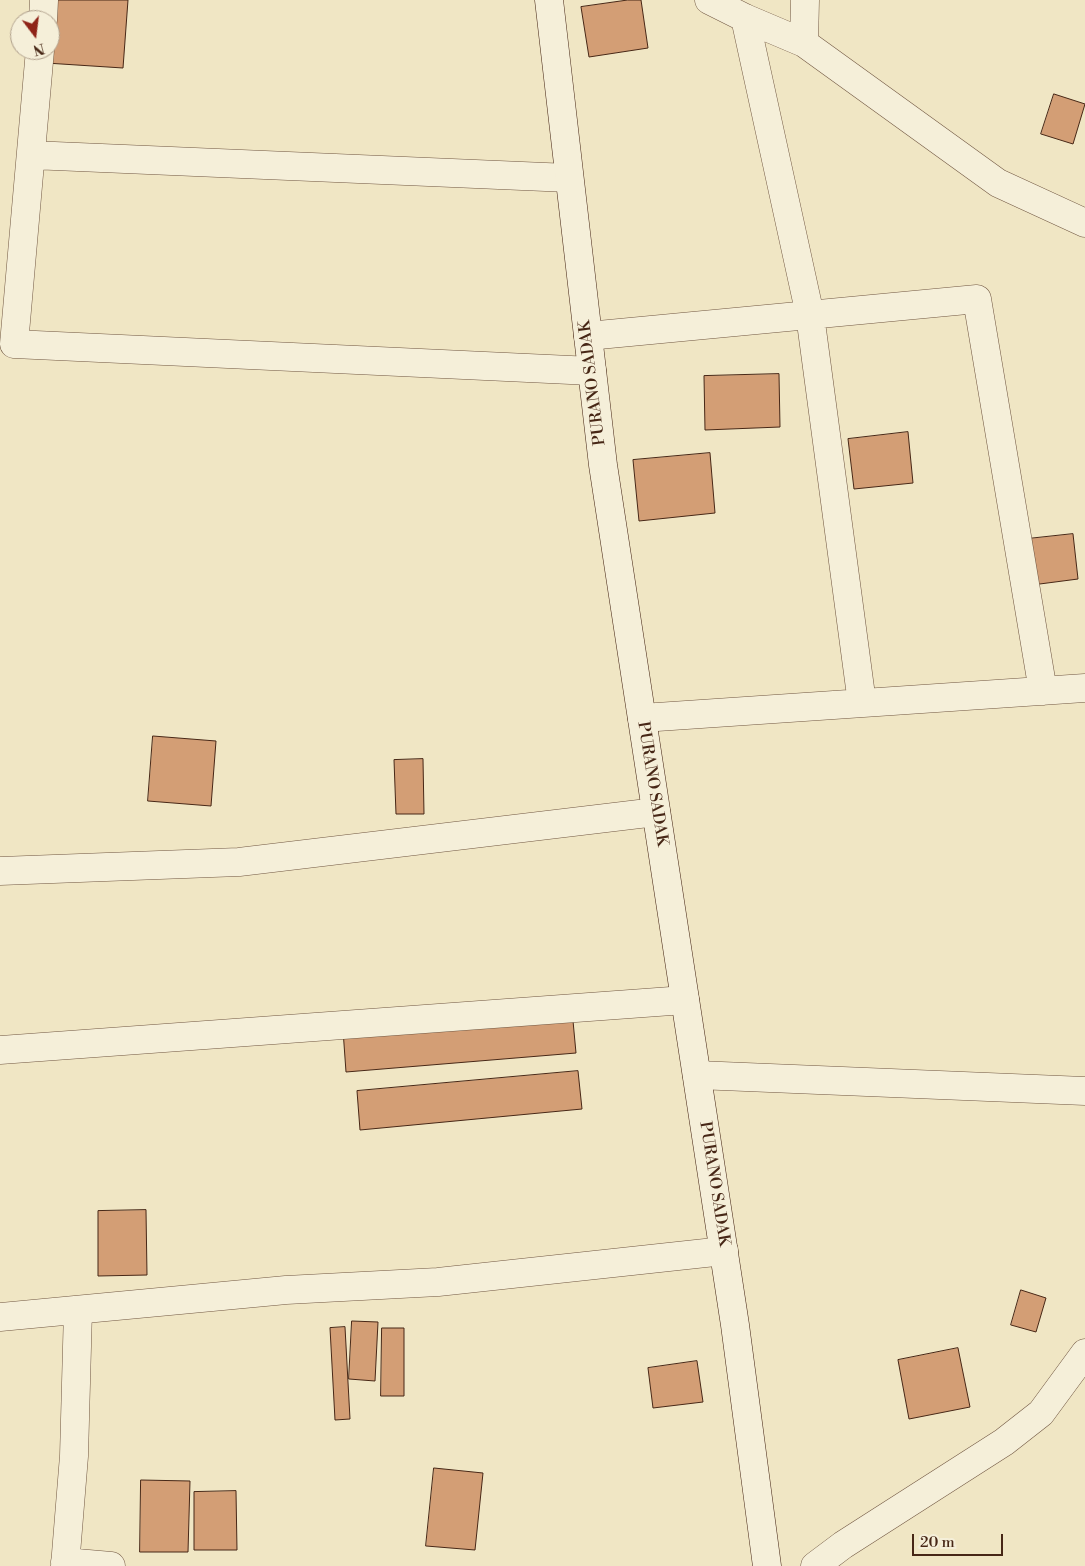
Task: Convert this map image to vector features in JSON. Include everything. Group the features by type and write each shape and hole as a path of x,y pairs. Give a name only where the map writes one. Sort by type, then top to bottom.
{"street":[{"name":"PURANO SADAK","path":"549,0 603,465 724,1252 767,1566"},
{"path":"709,0 745,18 804,43 998,183 1085,223"},
{"path":"804,43 805,0"},
{"path":"745,18 810,315 862,703"},
{"path":"39,60 14,344 592,372"},
{"path":"31,155 570,178"},
{"path":"588,336 977,299 1043,691"},
{"path":"642,718 1085,688"},
{"path":"0,871 239,862 656,812"},
{"path":"0,1050 685,1000"},
{"path":"697,1074 1085,1091"},
{"path":"0,1317 286,1290 438,1282 724,1252"},
{"path":"78,1310 74,1456 65,1564 111,1566"},
{"path":"815,1566 843,1545 1004,1442 1041,1414 1085,1353"}],"building":[{"path":"51,0 128,0 123,68 46,63 47,60 60,60 60,10 51,10"},
{"path":"628,0 641,0 648,48 589,57 581,7"},
{"path":"1054,94 1085,104 1073,144 1041,134"},
{"path":"779,374 780,427 705,430 704,376"},
{"path":"908,432 913,483 854,489 848,439"},
{"path":"710,453 715,513 639,521 633,460"},
{"path":"1073,534 1078,579 1032,585 1027,539"},
{"path":"153,736 216,741 211,806 148,801"},
{"path":"423,759 424,814 396,814 394,760"},
{"path":"572,1010 576,1053 346,1072 343,1030"},
{"path":"578,1071 582,1109 360,1130 357,1091"},
{"path":"146,1210 147,1275 98,1276 98,1211"},
{"path":"1021,1290 1046,1298 1036,1332 1011,1325"},
{"path":"352,1321 378,1322 375,1381 349,1379"},
{"path":"345,1327 350,1419 335,1420 330,1328"},
{"path":"382,1328 404,1328 404,1396 381,1396"},
{"path":"958,1348 970,1407 909,1419 898,1360"},
{"path":"697,1361 703,1402 653,1408 648,1368"},
{"path":"434,1468 483,1473 475,1550 426,1546"},
{"path":"141,1480 190,1481 188,1552 140,1552"},
{"path":"236,1491 237,1550 194,1550 194,1492"}]}
